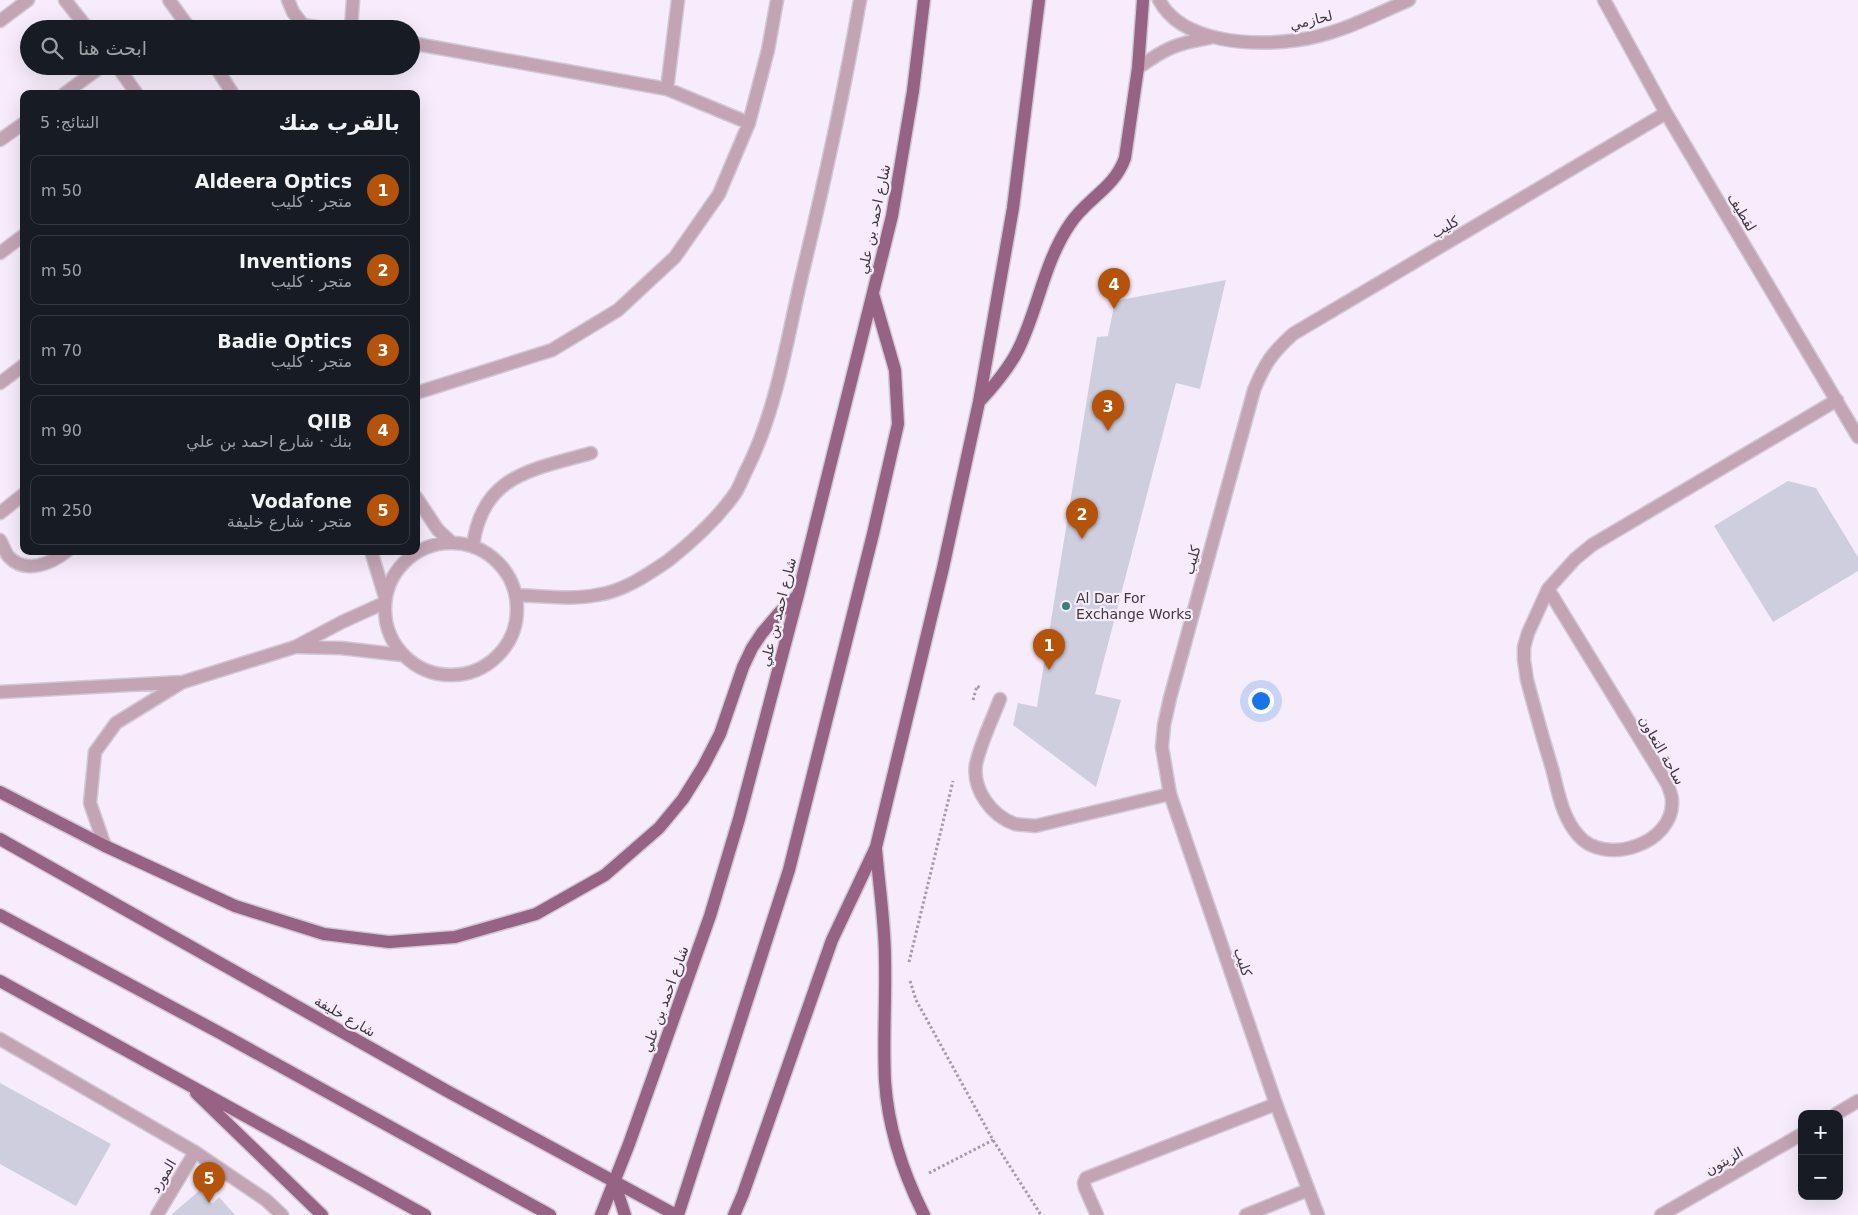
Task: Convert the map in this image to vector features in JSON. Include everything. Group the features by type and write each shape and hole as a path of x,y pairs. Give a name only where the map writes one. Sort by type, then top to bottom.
{"main road":[{"name":"شارع احمد بن علي","path":"601,1215 710,916 739,818 798,595 892,216 913,91 924,0"},
{"path":"734,1215 744,1194 832,940 876,847 943,568 979,402 1013,208 1039,0"},
{"path":"979,402 1003,376 1017,352 1054,254 1070,223 1081,209 1114,180 1121,170 1125,158 1138,68 1143,0"},
{"path":"677,1215 789,870 898,424 895,370 874,294"},
{"path":"0,792 106,846 235,906 324,934 389,942 455,937 536,914 605,875 659,828 683,799 703,767 720,734 752,648 780,612 798,595"},
{"name":"شارع خليفة","path":"0,839 447,1091 677,1215"},
{"path":"876,847 886,957 886,1081 896,1143 908,1184 924,1215"},
{"path":"0,915 220,1033 550,1215"},
{"path":"0,981 425,1215"},
{"path":"184,1081 322,1215"},
{"path":"614,1182 625,1215"}],"street":[{"path":"0,20 28,0"},
{"path":"65,0 81,20"},
{"path":"169,0 183,20"},
{"path":"288,0 299,20"},
{"path":"352,20 354,0"},
{"path":"667,89 678,0"},
{"path":"420,392 552,350 618,310 675,257 719,194 749,123 768,50 777,0"},
{"path":"516,595 597,596 627,586 654,570 685,547 702,532 735,494 756,451 772,400 829,160 848,71 860,0"},
{"name":"لحازمي","path":"1159,0 1175,20 1194,31 1215,38 1254,43 1299,40 1340,29 1409,0"},
{"name":"لقطيف","path":"1604,0 1666,113 1858,437"},
{"name":"لحازمي","path":"1138,68 1161,51 1187,41 1215,38"},
{"path":"420,45 667,89 749,123"},
{"path":"69,90 90,75"},
{"path":"123,75 134,90"},
{"path":"221,75 230,90"},
{"name":"كليب","path":"1318,1215 1276,1104 1170,794 1162,747 1170,698 1248,410 1264,366 1293,334 1666,113"},
{"path":"0,140 20,126"},
{"path":"0,253 20,238"},
{"path":"0,383 20,368"},
{"name":"ساحة التعاون","path":"1548,589 1668,785 1672,800 1670,816 1662,830 1644,843 1626,849 1605,850 1590,846 1579,837 1564,812 1527,680 1524,647 1528,633 1548,589 1570,564 1592,545 1836,400"},
{"path":"473,546 480,516 487,502 497,490 524,473 591,453"},
{"path":"0,513 20,497"},
{"path":"420,503 438,530 451,542"},
{"path":"0,540 9,557 22,564 34,566 46,564 61,555"},
{"path":"413,555 399,567 389,584 385,600 384,617 394,644 402,655 419,668 440,675 462,675 482,668 500,655 512,637 517,616 516,595 508,574 493,557 473,546 451,542 431,545 420,551"},
{"path":"372,555 385,600"},
{"path":"0,692 183,682 296,647 385,600"},
{"path":"296,647 341,648 402,655"},
{"path":"106,846 90,803 95,752 116,723 183,682"},
{"path":"1000,700 980,749 976,767 978,785 982,794 986,802 999,816 1016,824 1034,826 1170,794"},
{"path":"0,1039 195,1152 266,1200 282,1215"},
{"path":"1843,1110 1858,1101"},
{"path":"1097,1215 1085,1188 1086,1178 1276,1104"},
{"name":"الزيتون","path":"1661,1215 1798,1136"},
{"name":"المورد","path":"157,1215 195,1152"},
{"path":"1246,1215 1308,1190"}],"path":[{"path":"972,705 977,686 1000,700"},
{"path":"909,964 956,772"},
{"path":"909,974 916,1000 993,1140 1041,1215"},
{"path":"908,1184 993,1140"}],"building":[{"path":"1226,280 1200,389 1176,383 1095,694 1121,700 1096,787 1013,725 1018,703 1037,707 1097,337 1108,336 1115,301"},
{"path":"1788,481 1816,488 1858,557 1858,571 1773,622 1714,526"},
{"path":"0,1083 111,1144 76,1206 0,1164"},
{"path":"200,1190 212,1204 219,1197 235,1215 171,1215"}],"place":[{"name":"QIIB","path":"1114,309"},
{"name":"Badie Optics","path":"1108,431"},
{"name":"Inventions","path":"1082,539"},
{"name":"Al Dar For Exchange Works","path":"1066,606"},
{"name":"Aldeera Optics","path":"1049,670"},
{"name":"Vodafone","path":"209,1203"}]}
